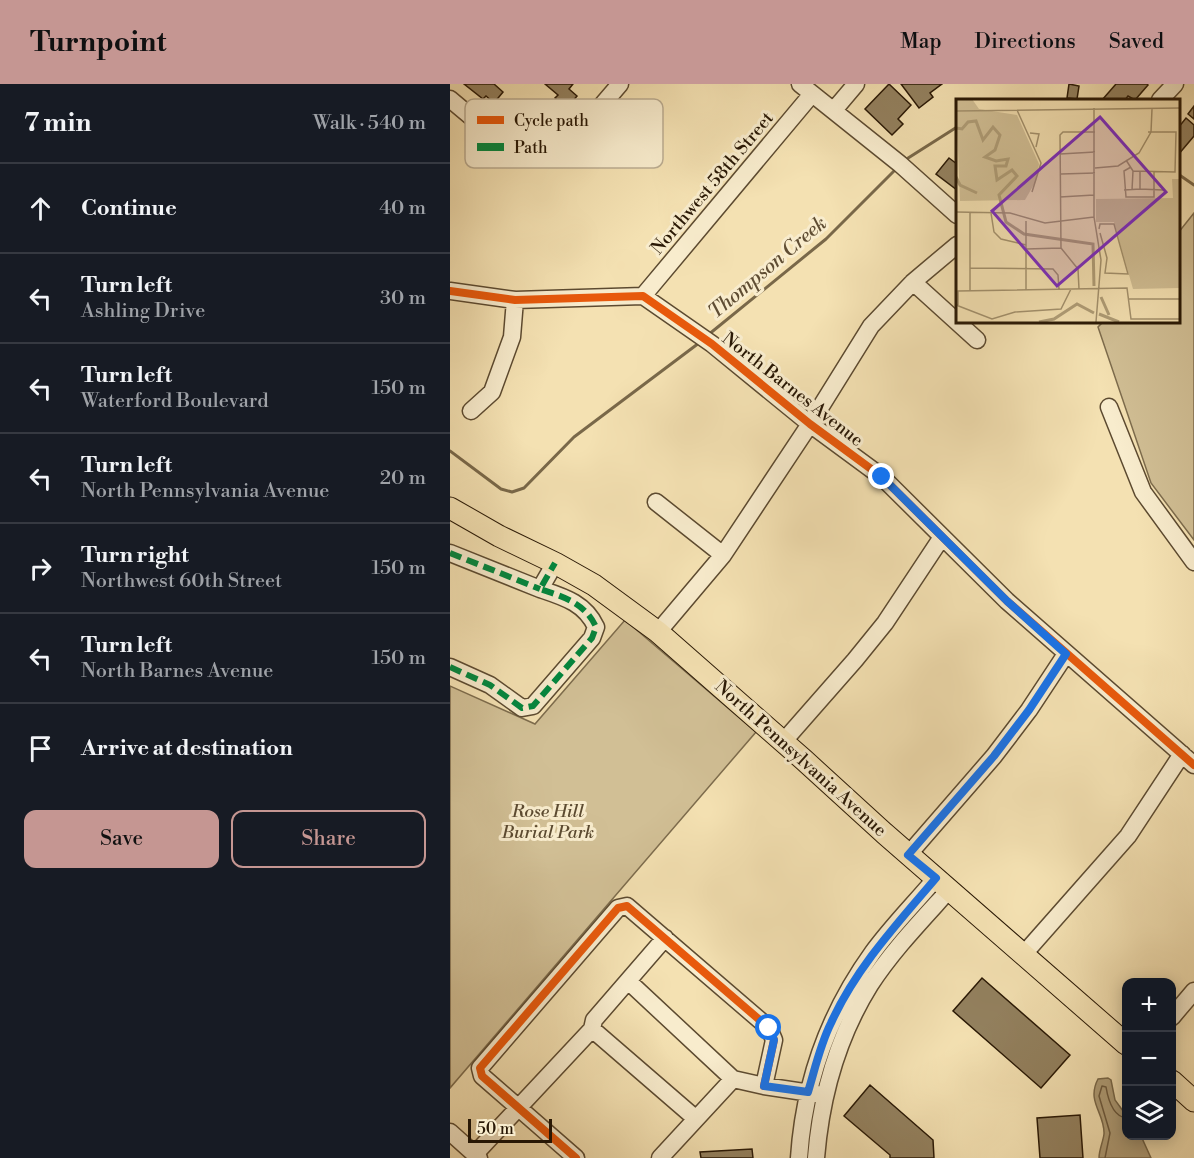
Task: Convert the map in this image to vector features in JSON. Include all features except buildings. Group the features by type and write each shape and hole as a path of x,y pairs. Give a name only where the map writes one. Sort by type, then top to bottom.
{"main road":[{"name":"North Pennsylvania Avenue","path":"450,508 594,585 658,632 908,855 1122,1041"},
{"path":"1176,1085 1194,1101"}],"street":[{"path":"607,99 620,84"},
{"path":"834,110 856,84"},
{"path":"1161,99 1175,84"},
{"path":"806,89 891,157 956,215"},
{"name":"Northwest 58th Street","path":"643,296 806,89"},
{"path":"450,99 465,112"},
{"path":"658,632 723,555 810,424 871,326 913,282 956,246"},
{"path":"913,282 956,321"},
{"path":"450,291 515,300 643,296"},
{"name":"North Barnes Avenue","path":"643,296 712,345 810,424 882,477 1007,601 1188,760"},
{"path":"471,411 492,392 512,337 515,300"},
{"path":"957,322 977,340"},
{"path":"1109,407 1143,492 1194,562"},
{"path":"656,502 723,555"},
{"path":"783,742 885,623 942,537"},
{"path":"450,553 565,597 590,614 596,627 592,638 533,706 522,708 490,685 450,667"},
{"path":"540,589 555,563"},
{"path":"908,855 994,756 1029,710 1066,654"},
{"path":"1023,955 1128,836 1188,760"},
{"path":"816,1158 816,1094 822,1045 842,1000 874,951 942,884"},
{"path":"576,1158 482,1076 480,1068 618,908 627,906 769,1028 774,1040 764,1086"},
{"path":"450,1132 477,1156 518,1108 592,1029 594,1020 665,938"},
{"path":"628,981 733,1079 816,1094"},
{"path":"1176,1012 1194,991"},
{"path":"592,1029 695,1118"},
{"path":"660,1158 733,1079"},
{"path":"799,1158 801,1135 816,1094"}],"green space":[{"path":"1194,213 1194,540 1151,483 1098,327 1103,322 1179,322 1179,232"},
{"name":"Rose Hill Burial Park","path":"625,620 756,732 450,1088 450,686 535,724"}],"water":[{"path":"1098,1079 1111,1080 1115,1100 1122,1110 1122,1140 1143,1140 1151,1158 1099,1158 1104,1127 1094,1094"}],"waterway":[{"name":"Thompson Creek","path":"905,160 956,128"},
{"name":"Thompson Creek","path":"708,335 826,239 896,169"},
{"name":"Thompson Creek","path":"1179,175 1194,185"},
{"name":"Thompson Creek","path":"450,451 501,489 512,492 524,488 574,437 699,343"}],"marked path":[{"path":"450,553 540,589"},
{"path":"450,667 490,685 522,708 533,706 592,638 596,627 586,612 573,602 540,589 555,563"}],"cycle path":[{"path":"450,291 515,300 643,296 712,344 810,424 882,477 1007,601 1194,765"},
{"path":"576,1158 482,1076 480,1068 618,908 627,906 769,1028 774,1040 764,1086"}],"route":[{"path":"769,1028 774,1040 764,1086 808,1092 830,1023 842,1000 874,951 936,878 908,855 994,756 1029,710 1066,654 1007,601 882,477"}]}
